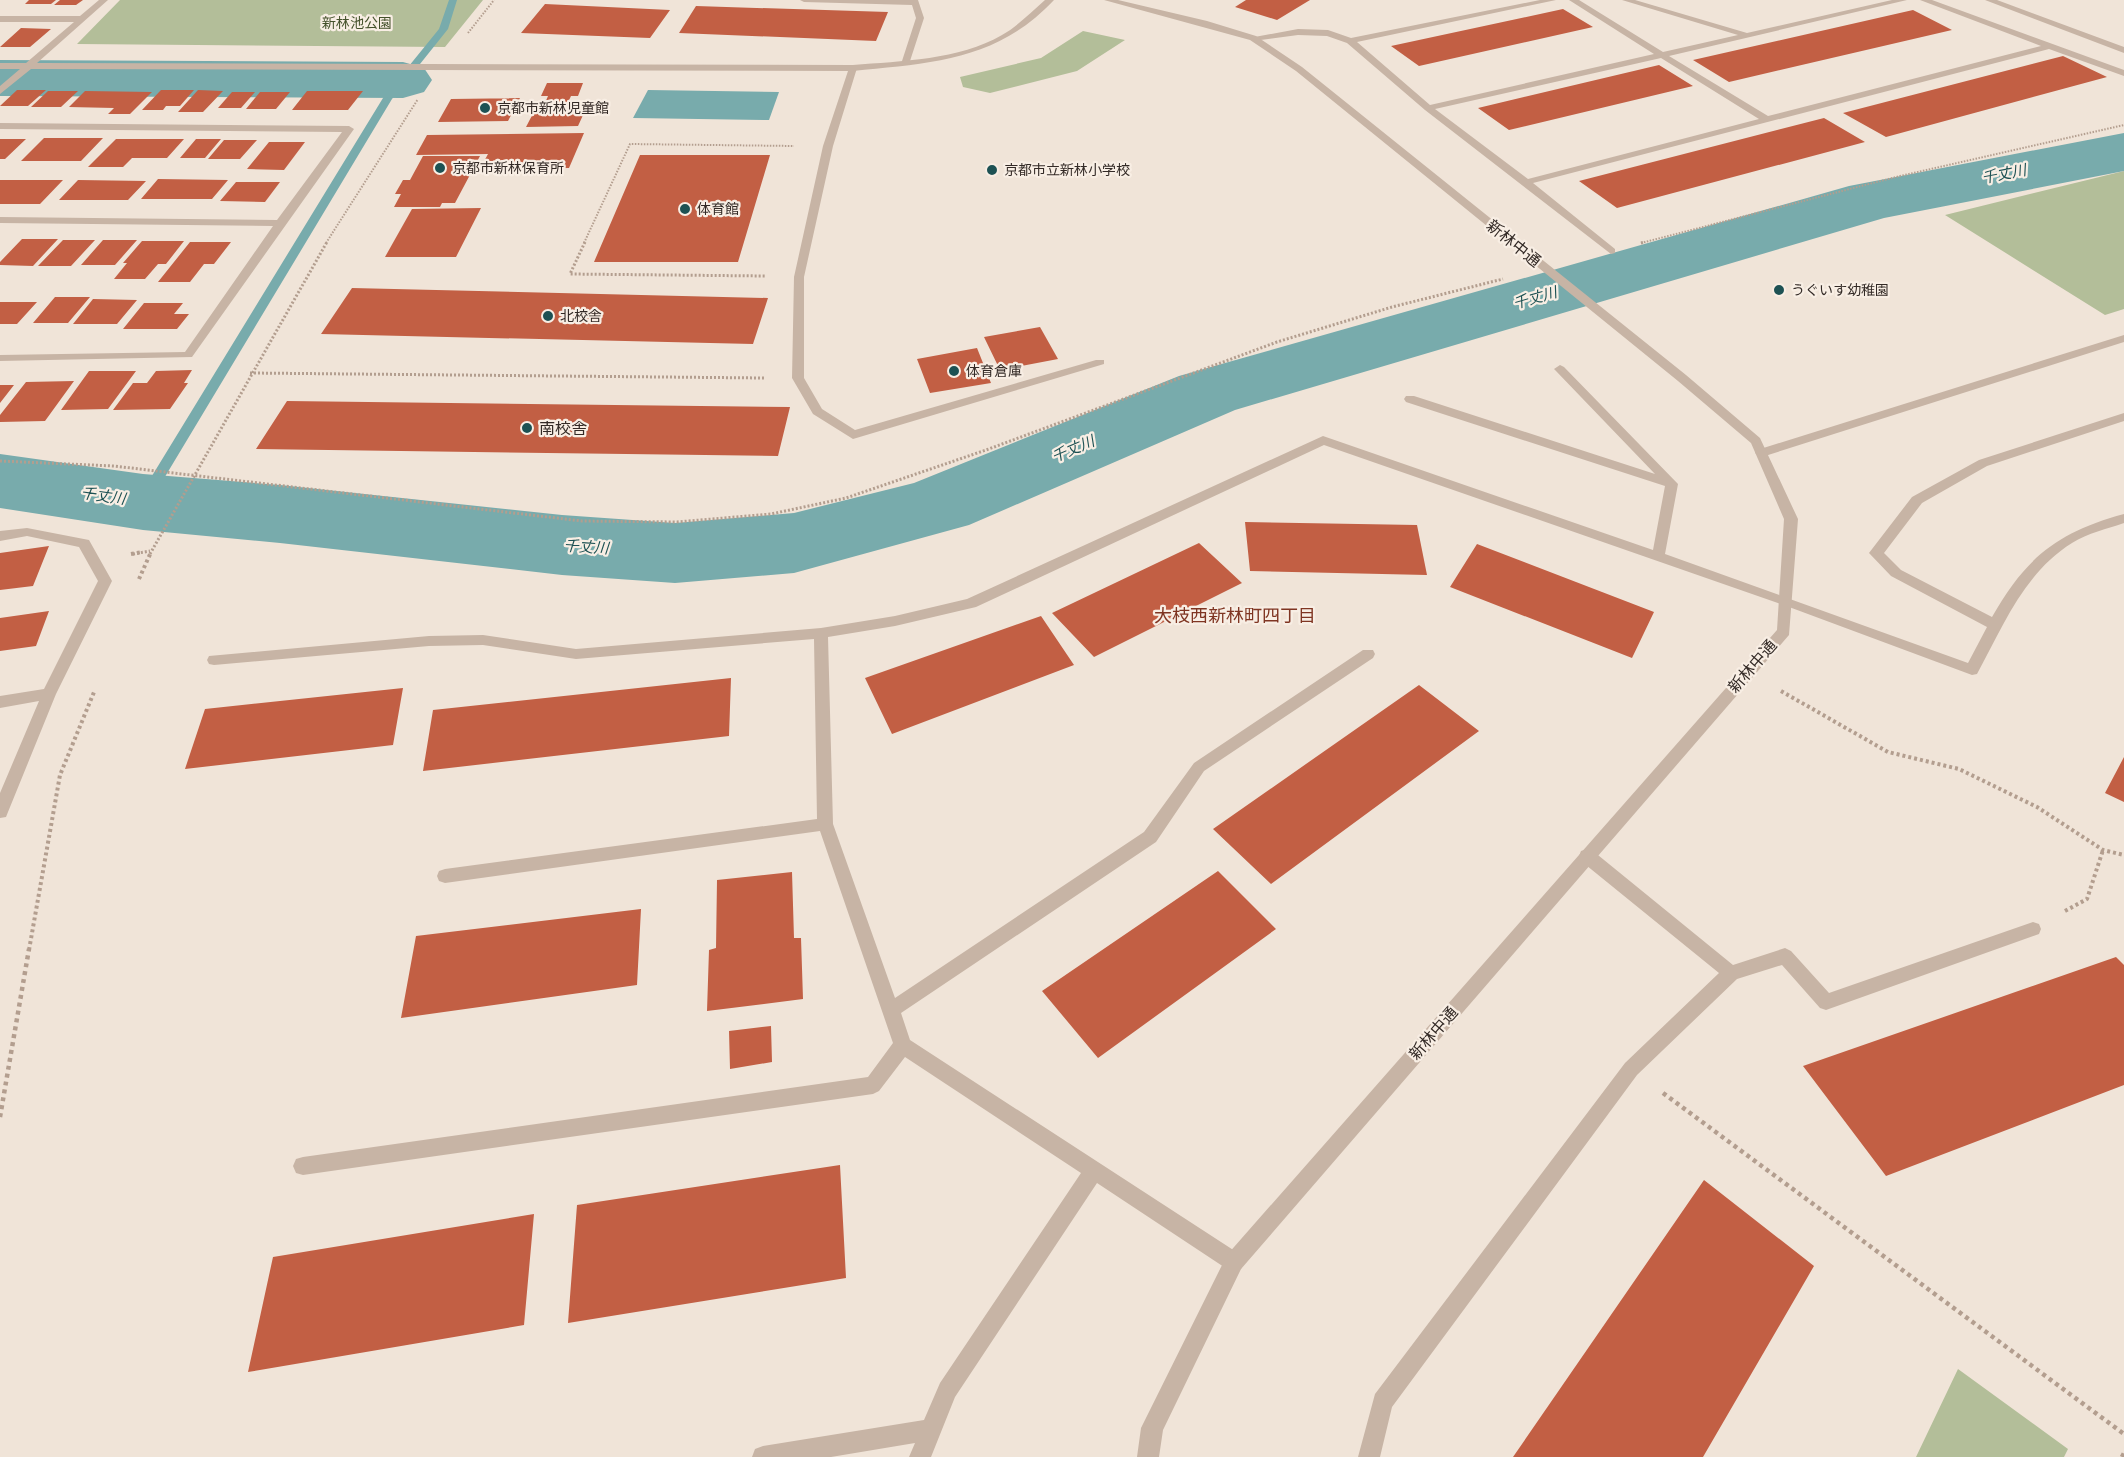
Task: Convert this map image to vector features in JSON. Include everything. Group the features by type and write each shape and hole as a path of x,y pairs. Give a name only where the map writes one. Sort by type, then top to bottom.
{"street":[{"path":"2,89 104,0"},
{"path":"804,0 915,1 920,18 906,61"},
{"path":"0,66 853,68 942,57 1002,39 1050,0"},
{"name":"新林中通","path":"1108,0 1204,23 1253,38 1299,69 1756,441 1791,519 1784,631 1234,1262 1152,1428 1148,1457"},
{"path":"1350,41 1552,0"},
{"path":"1573,0 1766,119"},
{"path":"1626,0 1747,35"},
{"path":"1428,108 1903,0"},
{"path":"1924,0 2124,73"},
{"path":"1989,0 2124,50"},
{"path":"0,19 81,19"},
{"path":"1253,38 1298,32 1328,33 1350,41 1428,108 1526,182 1611,251"},
{"path":"1526,182 2049,46"},
{"path":"853,68 828,146 799,277 798,378 817,411 854,435 1100,362"},
{"path":"0,126 349,129 188,355 0,358"},
{"path":"0,220 280,223"},
{"path":"1761,453 2124,338"},
{"path":"1560,369 1672,484"},
{"path":"1410,399 1672,484"},
{"path":"1994,624 1896,573 1876,553 1917,500 1964,473 1983,463 2124,417"},
{"path":"214,660 429,641 483,640 576,654 821,633 895,621 971,603 1323,440 1786,601 1971,670 1994,624 2036,564 2068,540 2124,519"},
{"path":"1658,557 1672,484"},
{"path":"0,536 27,532 84,543 105,581 49,694 0,812"},
{"path":"821,633 825,824 903,1045 1234,1262"},
{"path":"891,1010 1150,837 1199,767 1368,654"},
{"path":"0,702 49,694"},
{"path":"445,876 825,824"},
{"path":"1587,856 1731,973"},
{"path":"1369,1457 1383,1402 1631,1069 1731,973 1785,956 1826,1002 2033,929"},
{"path":"303,1166 873,1085 903,1045"},
{"path":"920,1457 947,1390 1094,1170"},
{"path":"763,1457 931,1430"}],"path":[{"path":"157,537 195,475 303,279 360,184 419,97"},
{"path":"1611,251 1900,176 2124,125"},
{"path":"799,277 570,274 630,144 828,146"},
{"path":"0,461 114,466 582,521 677,522 771,514 846,498 986,450 1277,342 1392,307 1545,268"},
{"path":"250,374 798,378"},
{"path":"1744,676 1788,693 1888,752 1959,769 2037,807 2103,850 2124,855"},
{"path":"0,1118 60,775"},
{"path":"2033,929 2087,899 2103,850"},
{"path":"1631,1069 2124,1434"},
{"path":"2122,1457 2124,1453"}],"green space":[{"name":"新林池公園","path":"120,0 483,0 445,47 77,44"},
{"path":"1083,31 1125,40 1077,71 990,93 963,87 960,77 1041,58"},
{"path":"2124,171 2124,309 2105,315 1945,215"},
{"path":"1958,1369 2068,1449 2064,1457 1916,1457"}],"water":[{"path":"648,90 779,92 769,120 633,118"}],"building":[{"path":"29,0 56,0 51,4 25,4"},
{"path":"60,0 83,0 76,5 54,5"},
{"path":"1246,0 1310,0 1277,20 1235,7"},
{"path":"545,4 670,10 650,38 521,33"},
{"path":"696,6 888,12 876,41 679,33"},
{"path":"1563,9 1593,27 1419,66 1391,46"},
{"path":"1913,10 1952,30 1729,82 1693,60"},
{"path":"21,28 51,29 30,47 0,47"},
{"path":"2063,56 2107,77 1886,137 1843,113"},
{"path":"1659,65 1693,86 1509,130 1478,108"},
{"path":"547,83 583,83 578,96 571,96 563,113 584,113 578,126 526,127 538,104 545,103 548,96 541,96"},
{"path":"17,90 46,90 28,106 0,106"},
{"path":"161,90 194,90 180,106 166,106 163,110 142,110"},
{"path":"198,90 223,91 203,112 178,112"},
{"path":"48,91 78,91 61,107 31,107"},
{"path":"85,91 152,92 130,114 108,114 114,108 69,107"},
{"path":"307,91 363,91 348,110 292,110"},
{"path":"232,92 255,92 241,108 218,108"},
{"path":"260,92 290,92 276,109 246,109"},
{"path":"520,98 508,121 438,122 451,99"},
{"path":"1824,118 1865,142 1617,208 1579,181"},
{"path":"584,133 569,168 480,169 488,154 416,155 427,135"},
{"path":"44,138 103,138 81,161 21,161"},
{"path":"0,139 26,139 5,159 0,159"},
{"path":"116,139 184,139 167,158 132,158 123,167 88,167"},
{"path":"196,139 221,139 205,158 180,158"},
{"path":"224,140 257,140 240,159 208,159"},
{"path":"269,142 305,142 284,170 247,169"},
{"name":"体育館","path":"640,155 770,155 738,262 594,262"},
{"path":"423,156 480,156 455,203 442,203 440,207 394,207 401,194 395,194 403,180 410,180"},
{"path":"158,179 228,180 212,199 141,199"},
{"path":"0,180 63,180 40,204 0,204"},
{"path":"78,180 146,181 128,200 59,200"},
{"path":"236,182 280,182 265,202 220,201"},
{"path":"481,208 456,257 385,257 412,209"},
{"path":"22,239 58,239 33,266 0,265 0,262"},
{"path":"63,240 95,240 71,266 38,266"},
{"path":"103,240 137,240 115,265 81,265"},
{"path":"142,241 184,241 166,264 158,264 145,279 114,279 127,263 123,263"},
{"path":"190,242 231,242 214,264 204,264 190,282 158,282"},
{"name":"北校舎","path":"352,288 768,298 753,344 321,334"},
{"path":"55,297 90,297 68,323 33,323"},
{"path":"93,299 137,300 117,324 73,324"},
{"path":"0,302 37,302 17,324 0,324"},
{"path":"144,303 183,303 174,314 189,314 177,329 123,329"},
{"name":"体育倉庫","path":"1040,327 1058,359 1000,370 984,337"},
{"name":"体育倉庫","path":"977,348 991,383 930,393 917,359"},
{"path":"192,370 184,383 188,383 170,409 113,410 133,383 147,383 156,371"},
{"path":"89,371 136,371 108,409 61,410"},
{"path":"74,381 45,421 0,422 0,415 26,382"},
{"path":"0,385 14,385 0,403"},
{"name":"南校舎","path":"287,401 790,407 778,456 256,449"},
{"path":"1245,522 1417,525 1427,575 1250,571"},
{"path":"1199,543 1242,583 1094,657 1052,613"},
{"path":"1477,544 1654,612 1632,658 1450,587"},
{"path":"49,546 33,586 0,590 0,553"},
{"path":"49,611 36,646 0,651 0,618"},
{"path":"1041,616 1074,665 892,734 865,678"},
{"path":"731,678 729,736 423,771 433,710"},
{"path":"1419,685 1479,731 1271,884 1213,829"},
{"path":"403,688 393,745 185,769 205,709"},
{"path":"2124,757 2124,802 2105,793"},
{"path":"1218,871 1276,929 1098,1058 1042,991"},
{"path":"792,872 794,938 801,938 803,999 707,1011 709,950 716,948 717,880"},
{"path":"641,909 637,985 401,1018 416,936"},
{"path":"2116,957 2124,965 2124,1085 1886,1176 1803,1066"},
{"path":"771,1026 772,1062 730,1069 729,1031"},
{"path":"840,1165 846,1278 568,1323 577,1205"},
{"path":"1704,1180 1814,1266 1703,1457 1513,1457"},
{"path":"534,1214 524,1325 248,1372 273,1257"}],"waterway":[{"path":"143,502 388,98 443,29 453,0"},
{"path":"0,78 403,80"},
{"name":"千丈川","path":"0,481 143,502 280,514 562,545 675,553 794,543 939,505 1207,393 1872,200 2124,152"}],"place":[{"name":"京都市新林児童館","path":"485,108"},
{"name":"京都市新林保育所","path":"440,168"},
{"name":"京都市立新林小学校","path":"992,170"},
{"name":"体育館","path":"685,209"},
{"name":"うぐいす幼稚園","path":"1779,290"},
{"name":"北校舎","path":"548,316"},
{"name":"体育倉庫","path":"954,371"},
{"name":"南校舎","path":"527,428"}],"district":[{"name":"大枝西新林町四丁目","path":"1235,616"}]}
